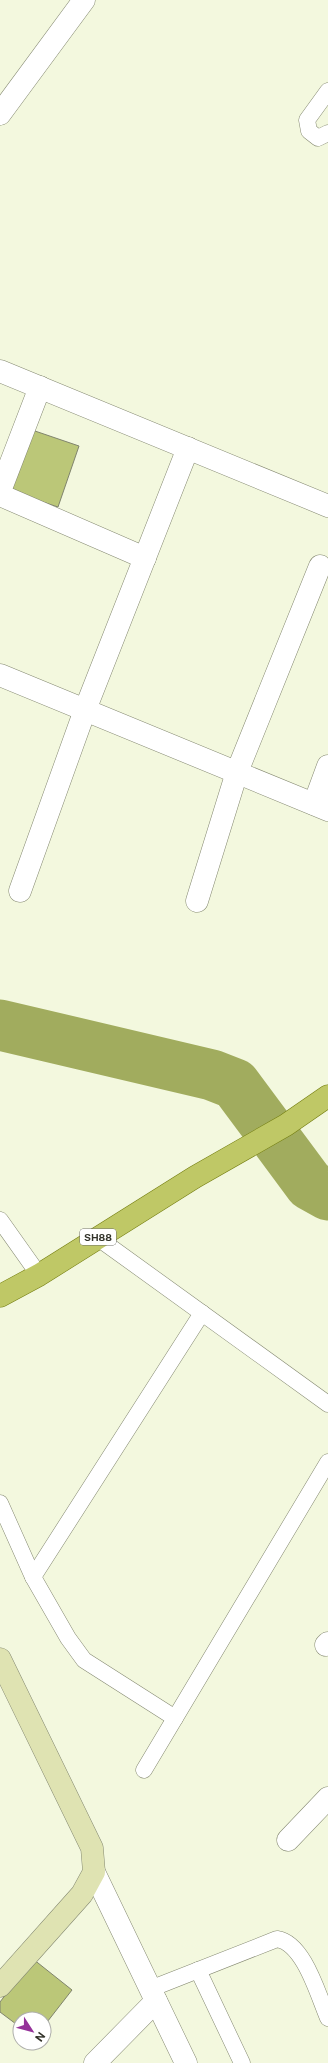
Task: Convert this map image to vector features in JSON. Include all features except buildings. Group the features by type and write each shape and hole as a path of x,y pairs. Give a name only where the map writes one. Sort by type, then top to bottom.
{"main road":[{"name":"SH88","path":"0,1296 39,1275 194,1177 286,1125 328,1096"}],"street":[{"path":"0,114 84,0"},
{"path":"0,370 328,506"},
{"path":"0,490 40,387"},
{"path":"20,891 85,710 188,448"},
{"path":"0,495 145,558"},
{"path":"197,901 237,772 320,566"},
{"path":"0,675 321,807 328,766"},
{"path":"0,1659 92,1848 94,1872 186,2063"},
{"path":"288,1840 328,1798"},
{"path":"0,1986 82,1894 94,1872"},
{"path":"95,2063 153,1995"}],"lane":[{"path":"328,92 307,120 309,131 318,138 328,133"},
{"path":"0,1220 39,1275"},
{"path":"98,1238 328,1404"},
{"path":"33,1577 202,1313"},
{"path":"144,1770 328,1462"},
{"path":"0,1503 33,1577 68,1638 84,1660 175,1718"},
{"path":"153,1995 198,1970 277,1939 285,1940 293,1947 303,1960 328,2018"},
{"path":"198,1970 242,2063"}],"waterway":[{"path":"0,1025 212,1075 235,1084 310,1185 328,1195"}]}
